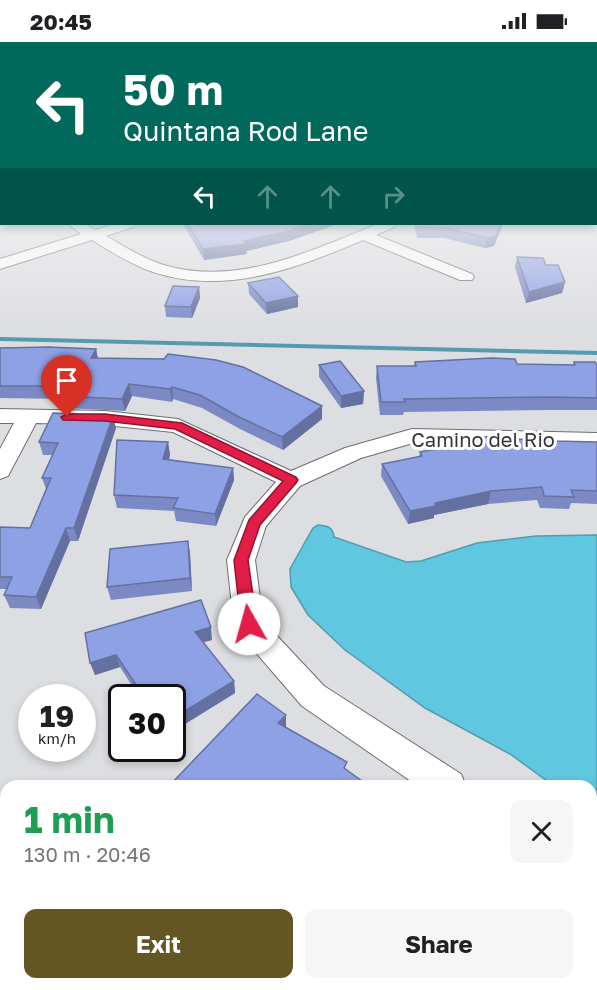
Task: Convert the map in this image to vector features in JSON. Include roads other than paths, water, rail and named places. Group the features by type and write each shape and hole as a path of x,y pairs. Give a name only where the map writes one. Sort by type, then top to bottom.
{"street":[{"path":"0,264 65,243"},
{"path":"111,243 158,269 185,276 214,278 237,277 268,270 338,243"},
{"path":"384,243 466,277"},
{"path":"0,416 105,418 178,426 291,480"},
{"path":"0,471 28,417"},
{"name":"Camino del Rio","path":"439,780 313,696 249,624 241,560 254,523 291,480 353,453 412,436 597,440"}],"water":[{"path":"318,525 325,526 332,531 334,537 406,562 421,561 477,543 536,536 597,535 597,780 546,780 510,754 425,708 345,650 308,615 291,587 290,569 313,528"}],"waterway":[{"path":"0,339 597,353"}]}
